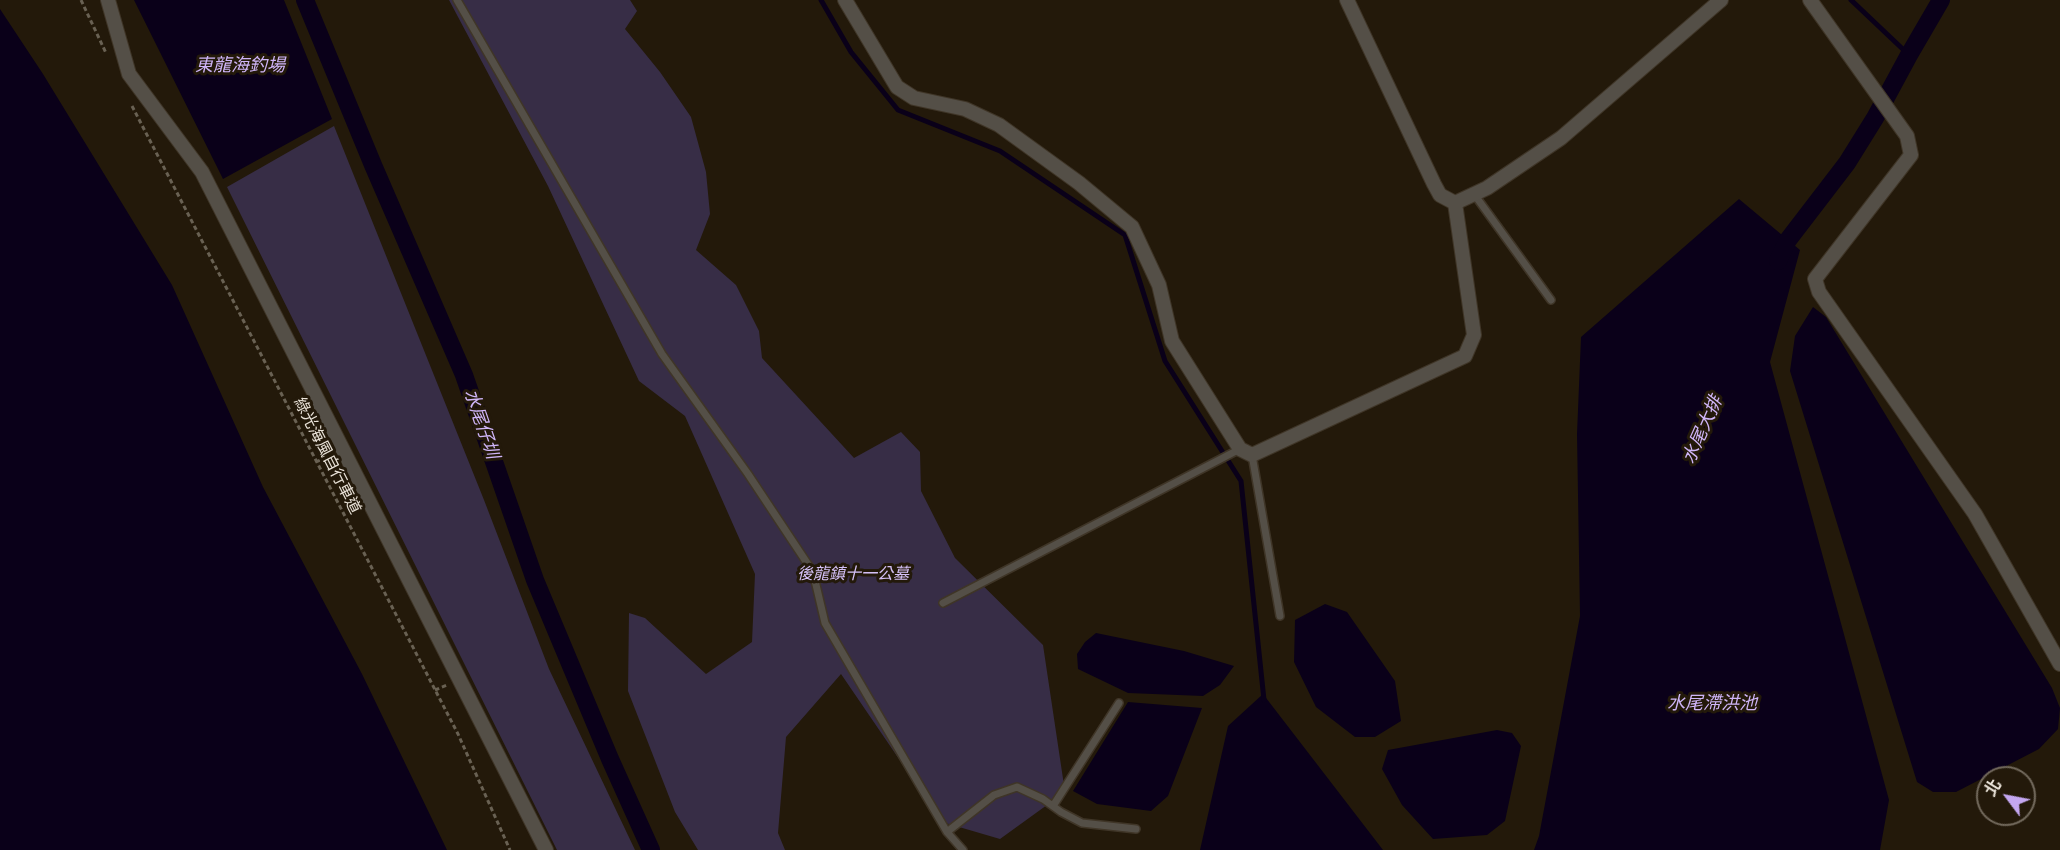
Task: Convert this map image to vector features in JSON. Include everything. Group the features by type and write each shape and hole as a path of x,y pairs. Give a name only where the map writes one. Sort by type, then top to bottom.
{"street":[{"path":"108,0 129,74 202,172 546,850"},
{"path":"845,0 897,87 914,98 965,109 999,125 1079,183 1132,227 1160,285 1172,341 1242,452 1465,356 1474,334 1455,203"},
{"path":"1347,0 1434,184 1440,195 1455,203"},
{"path":"1455,203 1487,188 1561,138 1720,0"},
{"path":"1810,0 1907,136 1911,155 1815,279 1819,292 1975,514 2060,664"}],"lane":[{"path":"457,0 662,354 742,464 813,572 825,623 947,832 963,850"},
{"path":"1474,194 1551,300"},
{"path":"943,603 1218,460 1242,452 1280,616"},
{"path":"1053,806 1119,703"},
{"path":"947,832 994,795 1017,787 1043,799 1082,823 1136,829"}],"path":[{"path":"81,0 108,57"},
{"name":"綠光海風自行車道","path":"127,96 458,734 510,850"}],"green space":[{"name":"後龍鎮十一公墓","path":"449,0 630,0 637,11 625,29 660,72 691,117 706,172 710,214 696,250 736,285 759,331 762,358 854,458 901,432 920,452 921,491 955,558 1043,645 1065,792 1000,839 942,822 841,674 786,737 778,833 785,850 698,850 675,812 628,691 629,613 645,618 706,674 752,642 755,574 685,416 639,381 548,186"},
{"path":"334,126 549,669 635,850 557,850 227,187"}],"water":[{"name":"東龍海釣場","path":"134,0 284,0 332,119 223,179"},
{"path":"0,9 43,74 172,285 263,487 362,674 447,850 0,850"},
{"name":"水尾滯洪池","path":"1739,199 1800,250 1770,362 1889,800 1880,850 1534,850 1539,836 1580,616 1577,434 1581,337"},
{"path":"1813,307 1826,317 2052,688 2060,708 2058,729 2039,749 2006,766 1976,766 1976,782 1956,792 1933,792 1917,782 1790,371 1795,336"},
{"path":"1325,604 1347,612 1395,681 1401,721 1375,737 1355,737 1316,707 1294,662 1295,620"},
{"path":"1096,633 1184,651 1234,666 1220,685 1203,696 1128,693 1078,669 1077,654 1085,642"},
{"path":"1263,694 1383,850 1200,850 1228,726"},
{"path":"1128,702 1202,708 1168,796 1151,811 1097,804 1073,791"},
{"path":"1497,730 1512,733 1521,746 1505,821 1487,835 1433,839 1402,805 1382,769 1388,750"}],"waterway":[{"name":"水尾仔圳","path":"305,0 373,165 464,375 535,580 651,850"},
{"path":"821,0 851,52 898,110 1000,151 1125,235 1165,361 1241,481 1264,700"},
{"name":"水尾大排","path":"1851,0 1909,55"},
{"name":"水尾大排","path":"1778,261 1788,240 1847,163 1941,0"}]}
